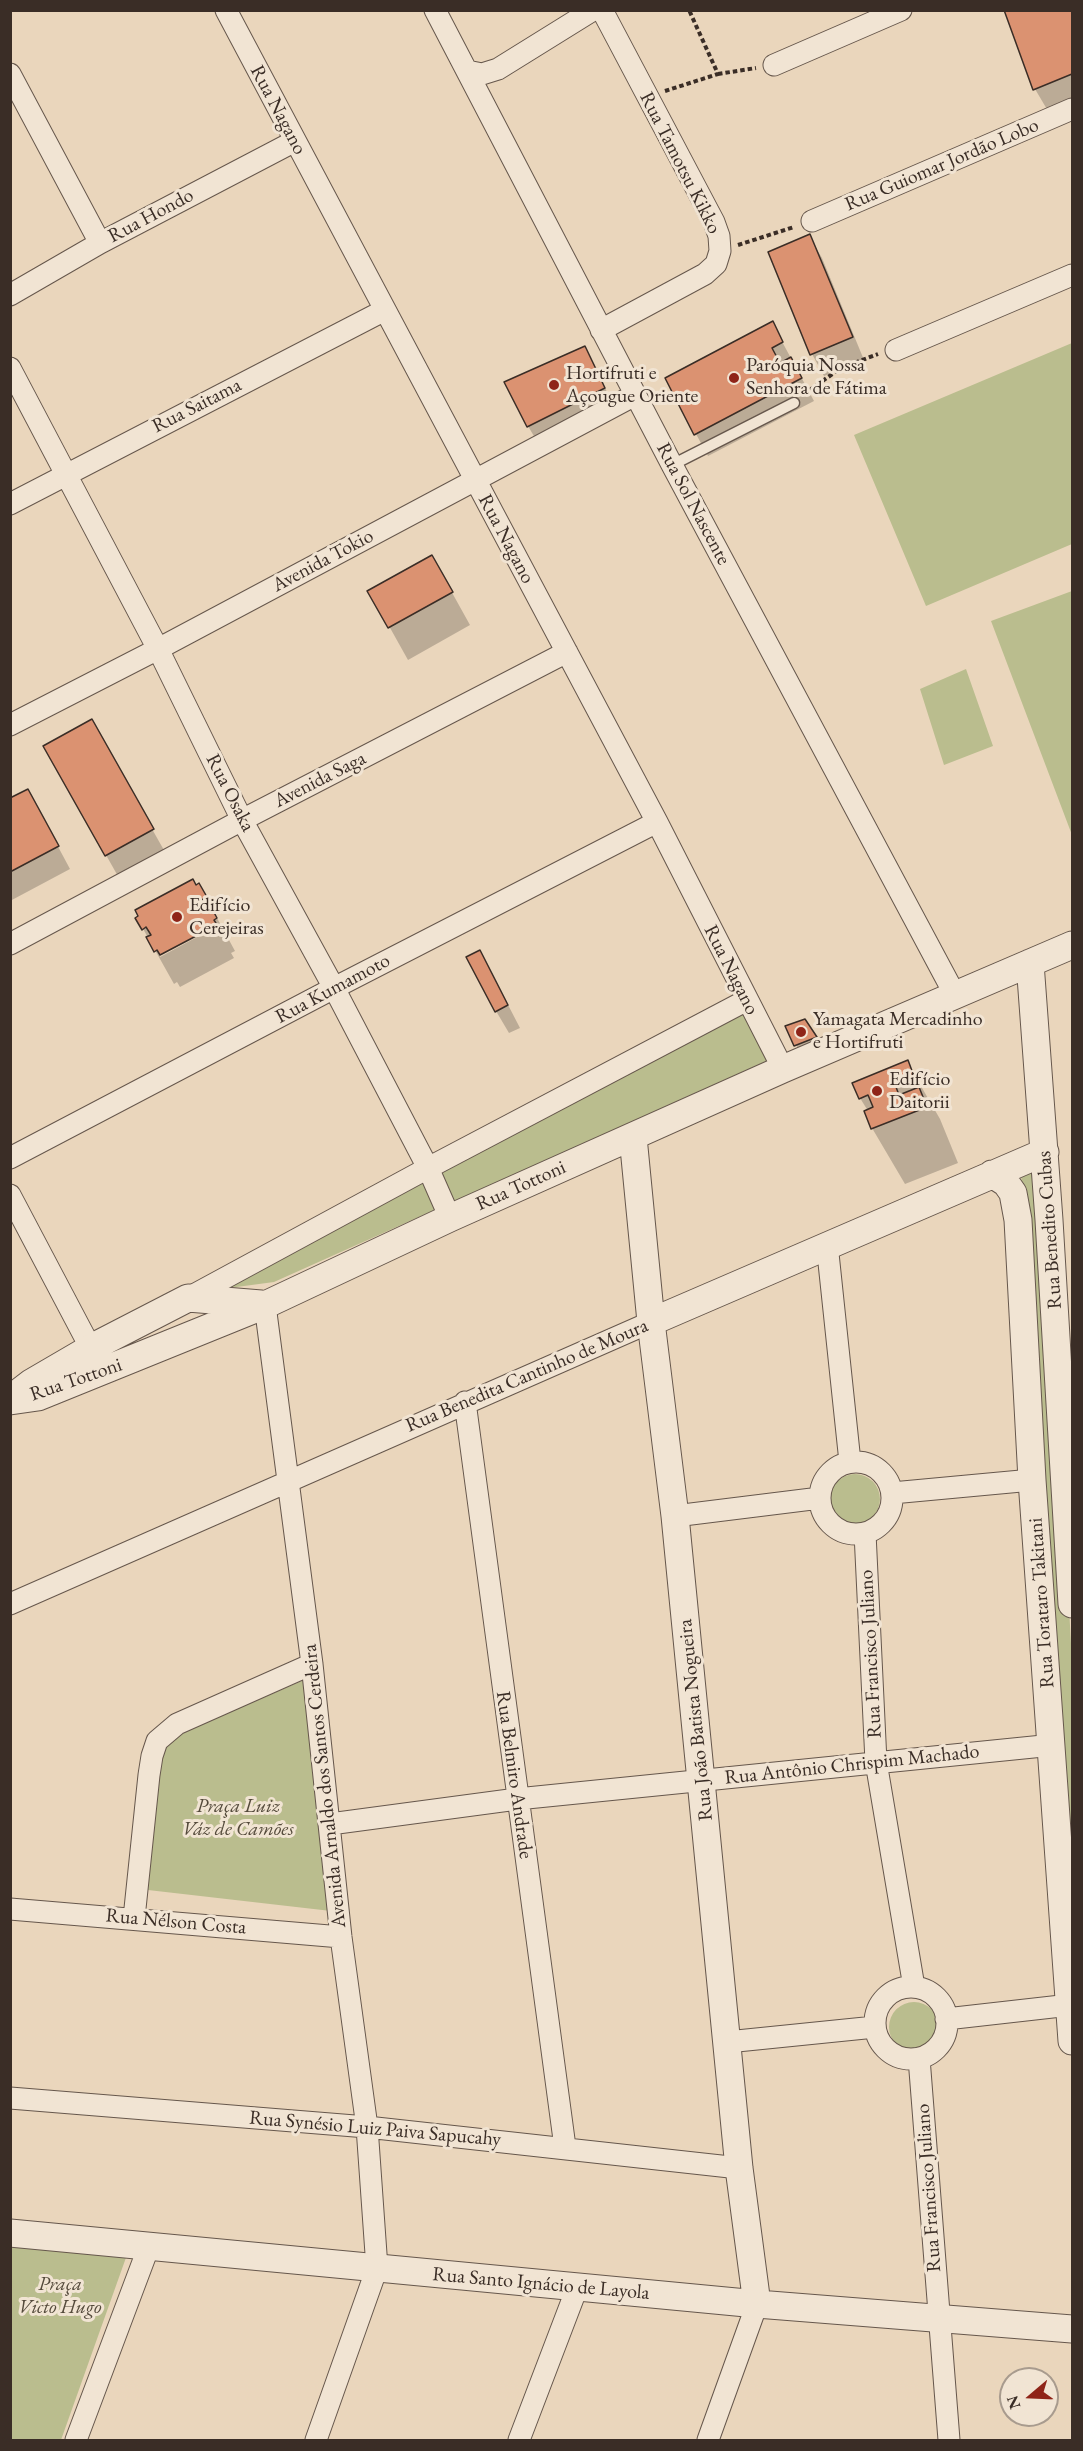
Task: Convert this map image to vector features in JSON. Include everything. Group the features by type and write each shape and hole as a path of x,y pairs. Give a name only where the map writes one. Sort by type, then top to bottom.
{"street":[{"name":"Rua Nagano","path":"226,10 657,822 783,1069"},
{"name":"Rua Sol Nascente","path":"435,10 635,395 955,995"},
{"path":"467,70 482,74 498,69 593,10"},
{"name":"Rua Tamotsu Kikko","path":"601,330 705,274 716,264 720,250 719,236 714,222 602,10"},
{"path":"774,65 901,10"},
{"path":"10,74 99,243"},
{"name":"Rua Guiomar Jordão Lobo","path":"812,221 1072,109"},
{"name":"Rua Hondo","path":"10,296 99,243 295,141"},
{"path":"896,350 1072,275"},
{"name":"Rua Saitama","path":"10,504 385,310"},
{"name":"Rua Osaka","path":"10,368 158,649 242,820 334,988 428,1168 450,1218"},
{"name":"Avenida Tokio","path":"10,725 158,649 635,395"},
{"name":"Avenida Saga","path":"10,944 242,820 567,652"},
{"name":"Rua Kumamoto","path":"10,1158 657,822"},
{"name":"Rua Tottoni","path":"10,1400 38,1397 265,1305 450,1218 783,1069 1072,945"},
{"name":"Rua Benedito Cubas","path":"1030,963 1049,1220 1065,1348 1072,1604"},
{"name":"Rua Tottoni","path":"10,1400 31,1383 91,1348 747,1000"},
{"name":"Rua João Batista Nogueira","path":"633,1137 651,1322 675,1516 739,2168 757,2304"},
{"name":"Rua Benedita Cantinho de Moura","path":"10,1604 465,1402 1044,1152"},
{"name":"Rua Torataro Takitani","path":"992,1174 1006,1183 1013,1193 1018,1220 1032,1480 1053,1744 1072,2042"},
{"path":"10,1195 104,1372"},
{"path":"1018,1220 1027,1216 1049,1220"},
{"path":"827,1244 850,1462"},
{"path":"188,1298 265,1305"},
{"name":"Avenida Arnaldo dos Santos Cerdeira","path":"265,1305 312,1664 341,1937 367,2127 377,2268"},
{"name":"Rua Belmiro Andrade","path":"465,1402 565,2147"},
{"path":"850,1462 860,1462 875,1467 885,1476 892,1493 891,1509 885,1520 876,1528 864,1533 849,1534 828,1521 822,1510 820,1497 827,1477 836,1468 850,1462"},
{"path":"892,1493 1032,1480"},
{"path":"675,1516 820,1497"},
{"name":"Rua Francisco Juliano","path":"864,1533 876,1762 914,1987"},
{"path":"1036,1539 1071,1547"},
{"path":"134,1918 150,1766 157,1741 177,1724 312,1664"},
{"name":"Rua Antônio Chrispim Machado","path":"330,1824 517,1799 1053,1744"},
{"name":"Rua Nélson Costa","path":"10,1909 341,1937"},
{"path":"914,1987 929,1992 939,2000 946,2019 945,2033 939,2045 930,2053 919,2058 904,2058 892,2054 883,2045 874,2027 876,2013 881,2002 890,1993 902,1988 914,1987"},
{"path":"946,2019 1070,2005"},
{"path":"727,2042 874,2027"},
{"name":"Rua Francisco Juliano","path":"919,2058 949,2440"},
{"name":"Rua Synésio Luiz Paiva Sapucahy","path":"10,2098 367,2127 565,2147 739,2168"},
{"name":"Rua Santo Ignácio de Layola","path":"10,2233 577,2288 1072,2329"},
{"path":"76,2440 149,2246"},
{"path":"316,2440 377,2268"},
{"path":"519,2440 577,2288"},
{"path":"708,2440 757,2304"}],"lane":[{"path":"672,465 794,403"}],"path":[{"path":"689,10 718,74"},
{"path":"647,97 718,74 774,65"},
{"path":"720,250 812,221"},
{"path":"794,403 841,368 883,352 896,350"}],"green space":[{"path":"1072,343 1072,544 926,606 854,435"},
{"path":"1072,591 1072,835 991,621"},
{"path":"966,669 993,746 944,765 920,689"},
{"path":"745,1008 771,1059 274,1282 229,1288"},
{"path":"1035,1167 1064,1519 1072,1661 1072,1895 1052,1583 1021,1173"},
{"path":"850,1474 860,1474 873,1481 880,1494 880,1504 873,1517 860,1524 850,1524 841,1520 834,1513 830,1504 830,1494 834,1485 841,1478"},
{"name":"Praça Luiz Váz de Camões","path":"304,1680 331,1911 148,1890 160,1769 165,1750 172,1737"},
{"path":"909,2002 919,2002 932,2009 939,2022 939,2032 932,2045 919,2052 909,2052 900,2048 893,2041 889,2032 889,2022 893,2013 900,2006"},
{"name":"Praça Victo Hugo","path":"10,2244 128,2252 61,2440 11,2440"}],"building":[{"path":"1004,10 1072,10 1072,74 1033,90"},
{"path":"810,234 853,337 810,355 768,252"},
{"name":"Paróquia Nossa Senhora de Fátima","path":"773,321 783,342 772,348 780,363 791,357 802,378 694,435 665,378"},
{"name":"Hortifruti e Açougue Oriente","path":"585,346 605,388 527,427 504,382"},
{"path":"432,555 453,592 388,628 367,591"},
{"path":"92,719 154,829 105,856 43,746"},
{"path":"28,789 59,846 10,872 10,798"},
{"name":"Edifício Cerejeiras","path":"193,879 196,885 199,883 207,897 201,900 205,907 210,905 217,918 214,920 217,925 160,955 157,950 154,952 146,937 151,935 146,927 142,930 135,918 138,916 135,910"},
{"path":"480,950 508,1005 495,1012 466,957"},
{"name":"Yamagata Mercadinho e Hortifruti","path":"805,1019 817,1037 794,1046 785,1026"},
{"name":"Edifício Daitorii","path":"908,1060 915,1079 896,1087 899,1095 919,1087 927,1107 871,1129 864,1111 873,1107 868,1095 859,1099 852,1083"}],"place":[{"name":"Paróquia Nossa Senhora de Fátima","path":"734,378"},
{"name":"Hortifruti e Açougue Oriente","path":"554,385"},
{"name":"Edifício Cerejeiras","path":"177,917"},
{"name":"Yamagata Mercadinho e Hortifruti","path":"801,1032"},
{"name":"Edifício Daitorii","path":"877,1091"}]}
